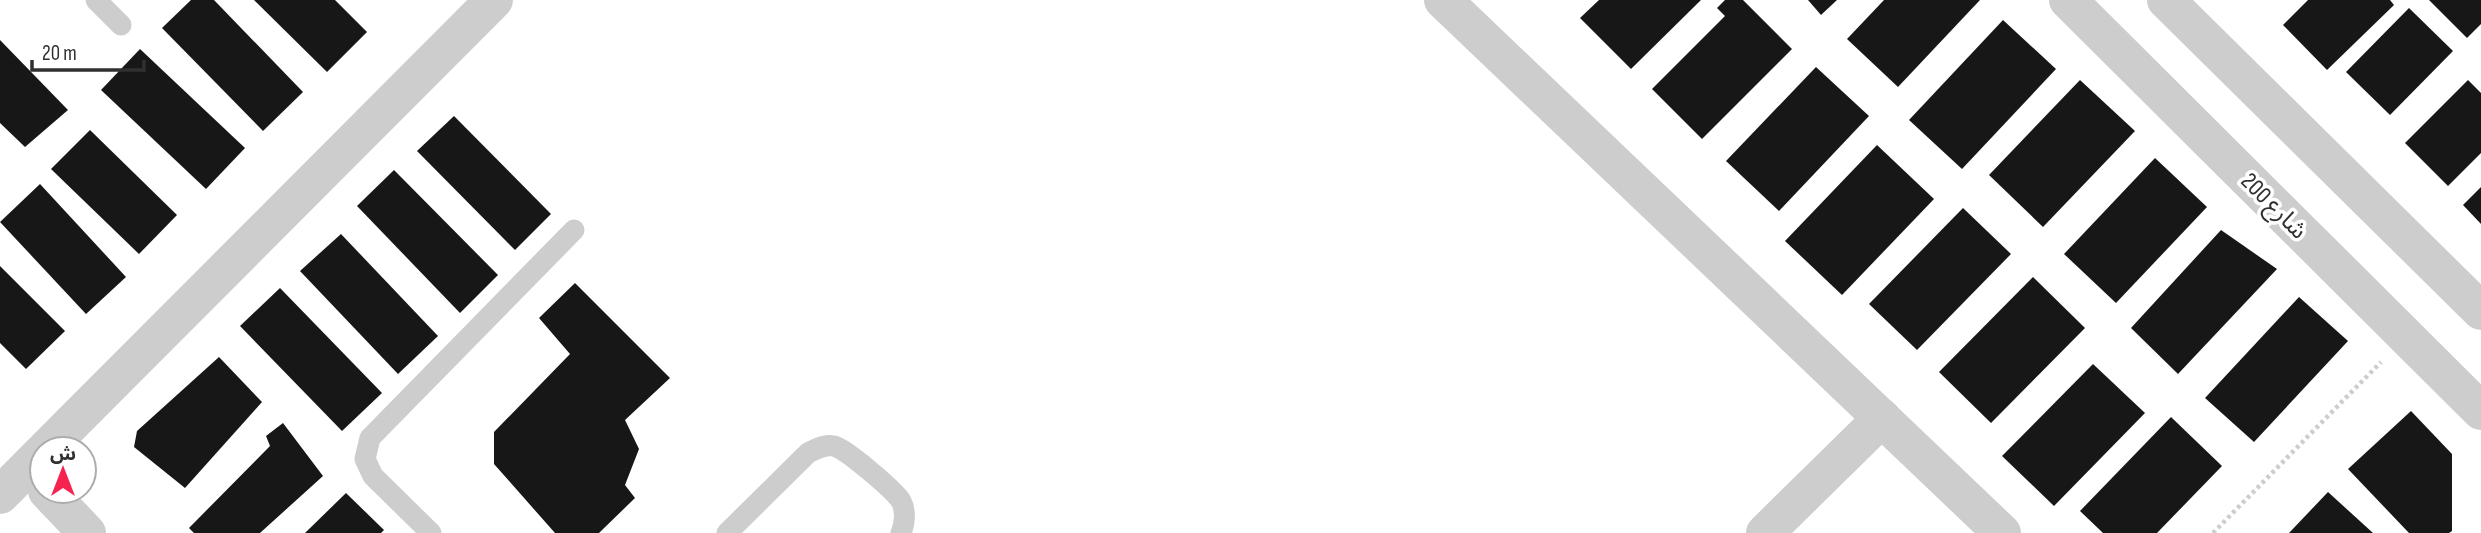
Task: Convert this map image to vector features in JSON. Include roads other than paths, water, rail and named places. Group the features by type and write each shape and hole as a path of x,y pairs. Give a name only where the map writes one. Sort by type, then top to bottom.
{"street":[{"path":"72,435 494,0"},
{"path":"1443,0 2002,533"},
{"name":"شارع 200","path":"2068,0 2481,411"},
{"path":"2166,0 2481,311"},
{"path":"1765,533 1882,418"},
{"path":"62,505 87,533"}],"lane":[{"path":"96,0 121,24"},
{"path":"430,533 373,476 365,459 370,438 574,230"},
{"path":"727,533 808,453 820,447 833,446 846,452 901,501 904,515 901,533"}]}
